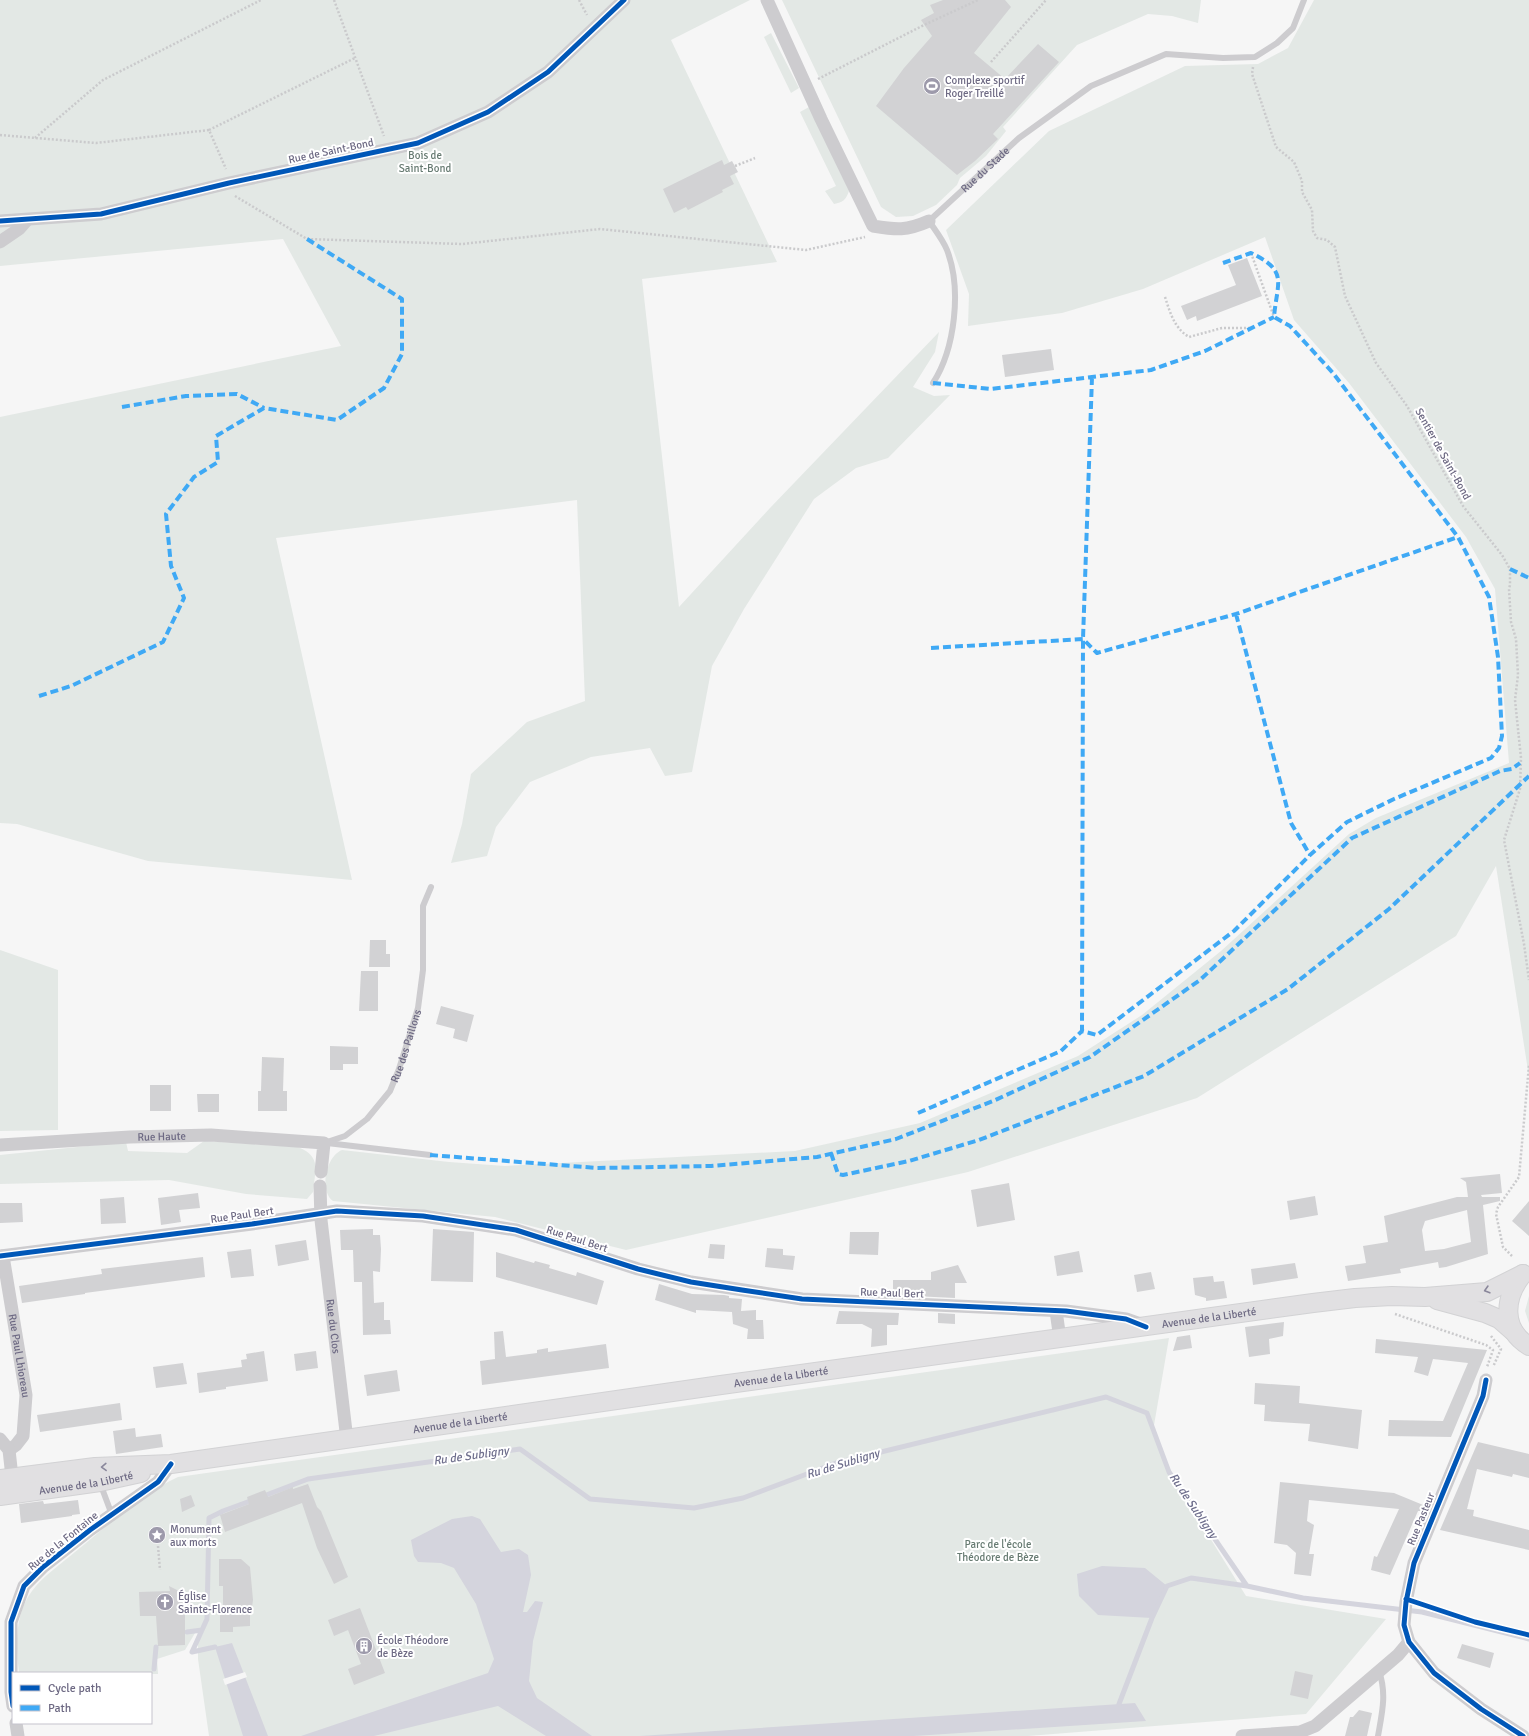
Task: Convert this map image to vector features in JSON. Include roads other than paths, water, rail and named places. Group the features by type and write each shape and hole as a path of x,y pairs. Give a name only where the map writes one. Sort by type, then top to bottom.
{"main road":[{"path":"1425,1297 1487,1292 1526,1272"},
{"path":"1515,1333 1510,1321 1508,1308 1510,1296 1515,1284 1526,1272"},
{"name":"Avenue de la Liberté","path":"6,1478 95,1467 171,1464 347,1440 721,1385 1313,1303 1390,1304 1425,1297"},
{"path":"1425,1297 1485,1313 1500,1319 1529,1346"},
{"name":"Avenue de la Liberté","path":"0,1496 128,1477 171,1464"}],"street":[{"name":"Rue de Saint-Bond","path":"0,221 26,221 100,214 229,183 418,143 488,112 548,72 624,0"},
{"name":"Rue du Stade","path":"767,0 821,119 873,226 900,230 916,227 929,221"},
{"path":"0,242 20,230 26,221"},
{"name":"Rue Haute","path":"0,1145 211,1135 324,1143"},
{"path":"321,1172 324,1143"},
{"path":"320,1186 320,1213"},
{"name":"Rue Paul Bert","path":"1,1256 238,1226 337,1210 423,1216 516,1230 638,1269 691,1282 802,1299 1056,1311 1126,1319 1146,1327"},
{"name":"Rue du Clos","path":"320,1213 347,1440"},
{"name":"Rue Paul Lhioreau","path":"1,1256 26,1395 23,1436 16,1445 9,1450"},
{"path":"1056,1311 1060,1339"},
{"name":"Rue Pasteur","path":"1409,1642 1404,1625 1406,1602 1414,1563 1483,1396 1486,1380"},
{"path":"0,1438 9,1450 6,1478"},
{"name":"Rue de la Fontaine","path":"12,1699 11,1622 24,1586 44,1567 90,1530 158,1482 171,1464"},
{"path":"1242,1736 1299,1734 1316,1726 1398,1655 1409,1642 1434,1673 1481,1709 1519,1734 1529,1731"},
{"path":"16,1724 18,1736"}],"lane":[{"name":"Rue du Stade","path":"929,221 1019,138 1091,86 1166,54 1223,58 1255,57 1277,43 1293,28 1304,0"},
{"path":"929,221 946,249 952,275 954,300 951,340 941,371 933,383"},
{"name":"Rue des Paillons","path":"324,1143 345,1136 367,1119 390,1091 399,1069 418,1008 423,970 423,906 431,887"},
{"path":"324,1143 430,1155"},
{"path":"100,1482 112,1515"},
{"path":"1378,1736 1384,1698 1384,1685 1379,1671"}],"waterway":[{"name":"Ru de Subligny","path":"261,1497 308,1479 520,1449 590,1499 694,1508 743,1498 836,1463 1106,1397 1147,1413 1169,1472 1247,1586 1303,1598 1422,1612 1529,1639"},
{"name":"Ru de Subligny","path":"192,1652 207,1619 209,1518 253,1500"},
{"path":"1119,1704 1152,1618 1167,1586 1191,1578 1247,1586"},
{"path":"187,1632 202,1630"},
{"path":"154,1669 156,1647"},
{"path":"192,1652 215,1647"}],"place":[{"name":"Complexe sportif Roger Treillé","path":"932,86"},
{"name":"Monument aux morts","path":"157,1535"},
{"name":"Église Sainte-Florence","path":"165,1602"},
{"name":"École Théodore de Bèze","path":"364,1646"}],"park label":[{"name":"Bois de Saint-Bond","path":"425,161"},
{"name":"Parc de l'école Théodore de Bèze","path":"998,1550"}]}
